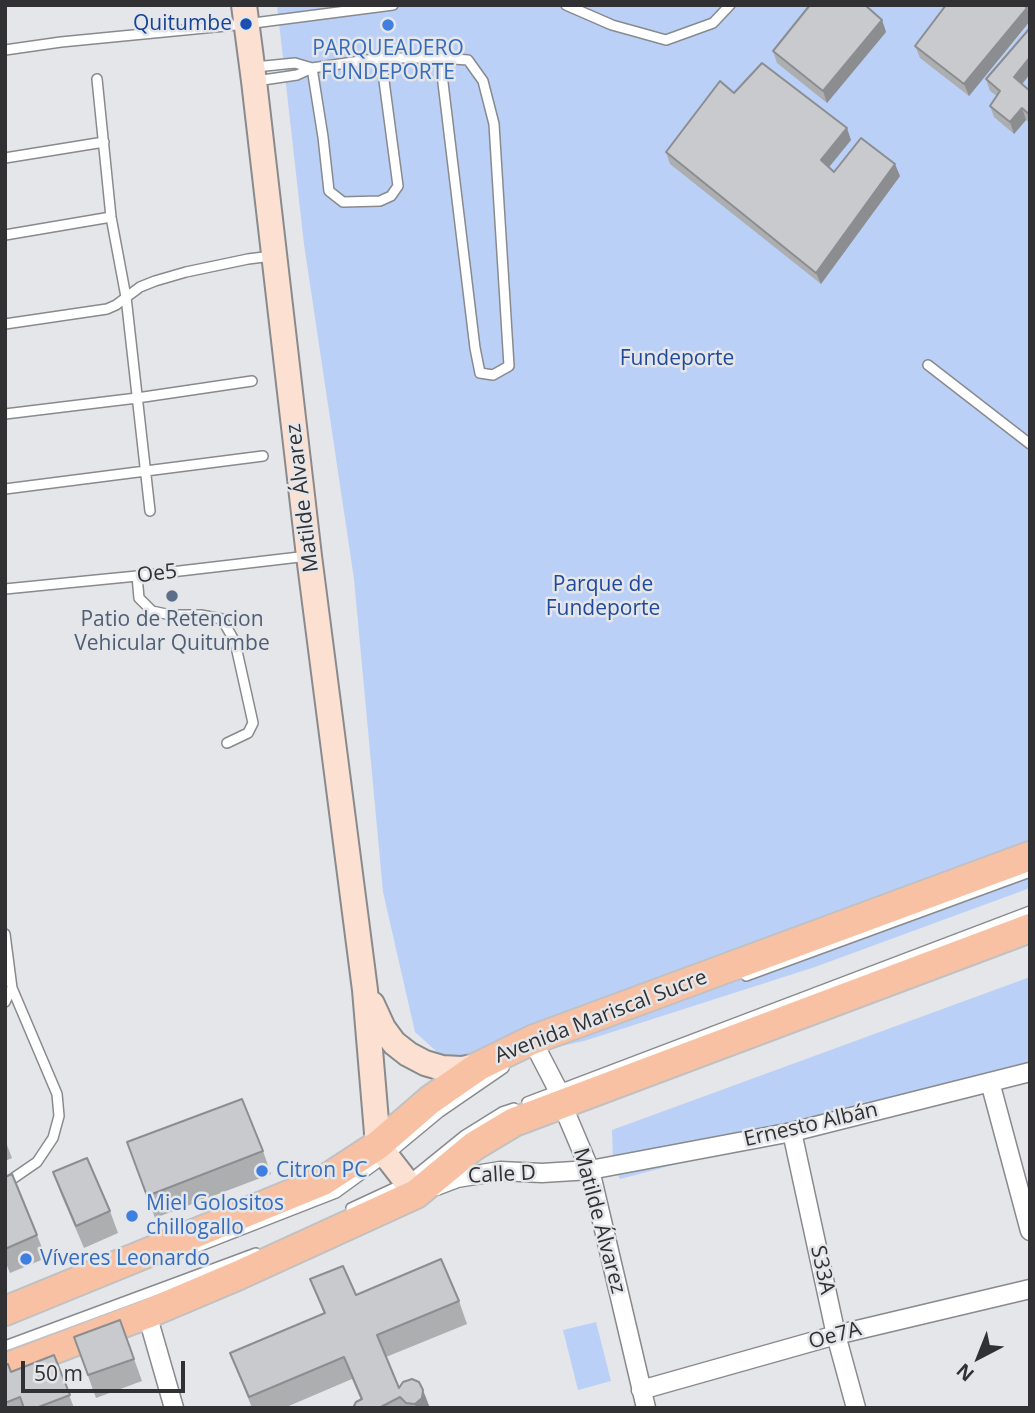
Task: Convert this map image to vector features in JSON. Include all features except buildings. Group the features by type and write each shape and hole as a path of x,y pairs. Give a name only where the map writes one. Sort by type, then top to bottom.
{"main road":[{"name":"Avenida Mariscal Sucre","path":"5,1311 323,1181 383,1150 430,1100 479,1066 537,1049 1030,856"},
{"path":"5,1368 143,1305 239,1275 412,1188 474,1146 560,1097 1030,928"}],"street":[{"name":"Matilde Álvarez","path":"245,15 383,1150"},
{"name":"Matilde Álvarez","path":"365,990 383,1028 394,1043 408,1055 442,1068 479,1066"},
{"name":"Matilde Álvarez","path":"537,1049 590,1170 641,1402"},
{"name":"Ernesto Albán","path":"590,1170 792,1132 1030,1072"},
{"path":"990,1082 1030,1231"},
{"name":"S33A","path":"792,1132 836,1335 856,1408"},
{"path":"383,1150 412,1188"},
{"name":"Calle D","path":"412,1188 500,1171 542,1173 590,1170"},
{"name":"Oe7A","path":"641,1402 836,1335 1030,1289"},
{"path":"143,1305 174,1408"}],"lane":[{"path":"5,50 245,15 393,5"},
{"path":"566,5 612,25 666,40 713,23 730,5"},
{"path":"253,74 297,75 312,68 380,58 440,58 468,60 483,80 494,124 509,366 493,375 480,373 475,348 440,58"},
{"path":"312,68 329,191 343,202 380,201 391,196 398,186 380,58"},
{"path":"253,74 295,63 312,68"},
{"path":"97,79 111,217 126,297 150,511"},
{"path":"5,158 104,142"},
{"path":"5,236 111,217"},
{"path":"5,324 107,309 140,286 186,272 274,256"},
{"path":"928,365 1030,444"},
{"path":"5,414 252,381"},
{"path":"5,489 263,456"},
{"name":"Oe5","path":"5,589 309,556"},
{"path":"137,576 139,598 152,611 222,619 235,642 253,723 248,733 227,743"},
{"path":"732,981 1030,872"},
{"path":"560,1097 1030,911"},
{"path":"5,934 12,988 57,1094 59,1116 53,1138 37,1162 5,1184"},
{"path":"5,1002 12,988"},
{"path":"176,1256 336,1193 383,1150 514,1063"},
{"path":"344,1212 412,1188"},
{"path":"5,1346 143,1305 263,1250"}],"green space":[{"name":"Fundeporte","path":"277,5 1030,5 1030,888 815,967 584,1041 492,1061 447,1061 415,1032 383,892 354,579 304,244"},
{"path":"1030,977 1030,1072 620,1179 613,1164 612,1130"},
{"path":"596,1322 611,1381 578,1390 563,1330"}],"place":[{"name":"Quitumbe","path":"246,24"},
{"name":"PARQUEADERO FUNDEPORTE","path":"388,25"},
{"name":"Patio de Retencion Vehicular Quitumbe","path":"172,596"},
{"name":"Citron PC","path":"262,1171"},
{"name":"Miel Golositos chillogallo","path":"132,1216"},
{"name":"Víveres Leonardo","path":"26,1259"}],"park label":[{"name":"Parque de Fundeporte","path":"603,597"}]}
